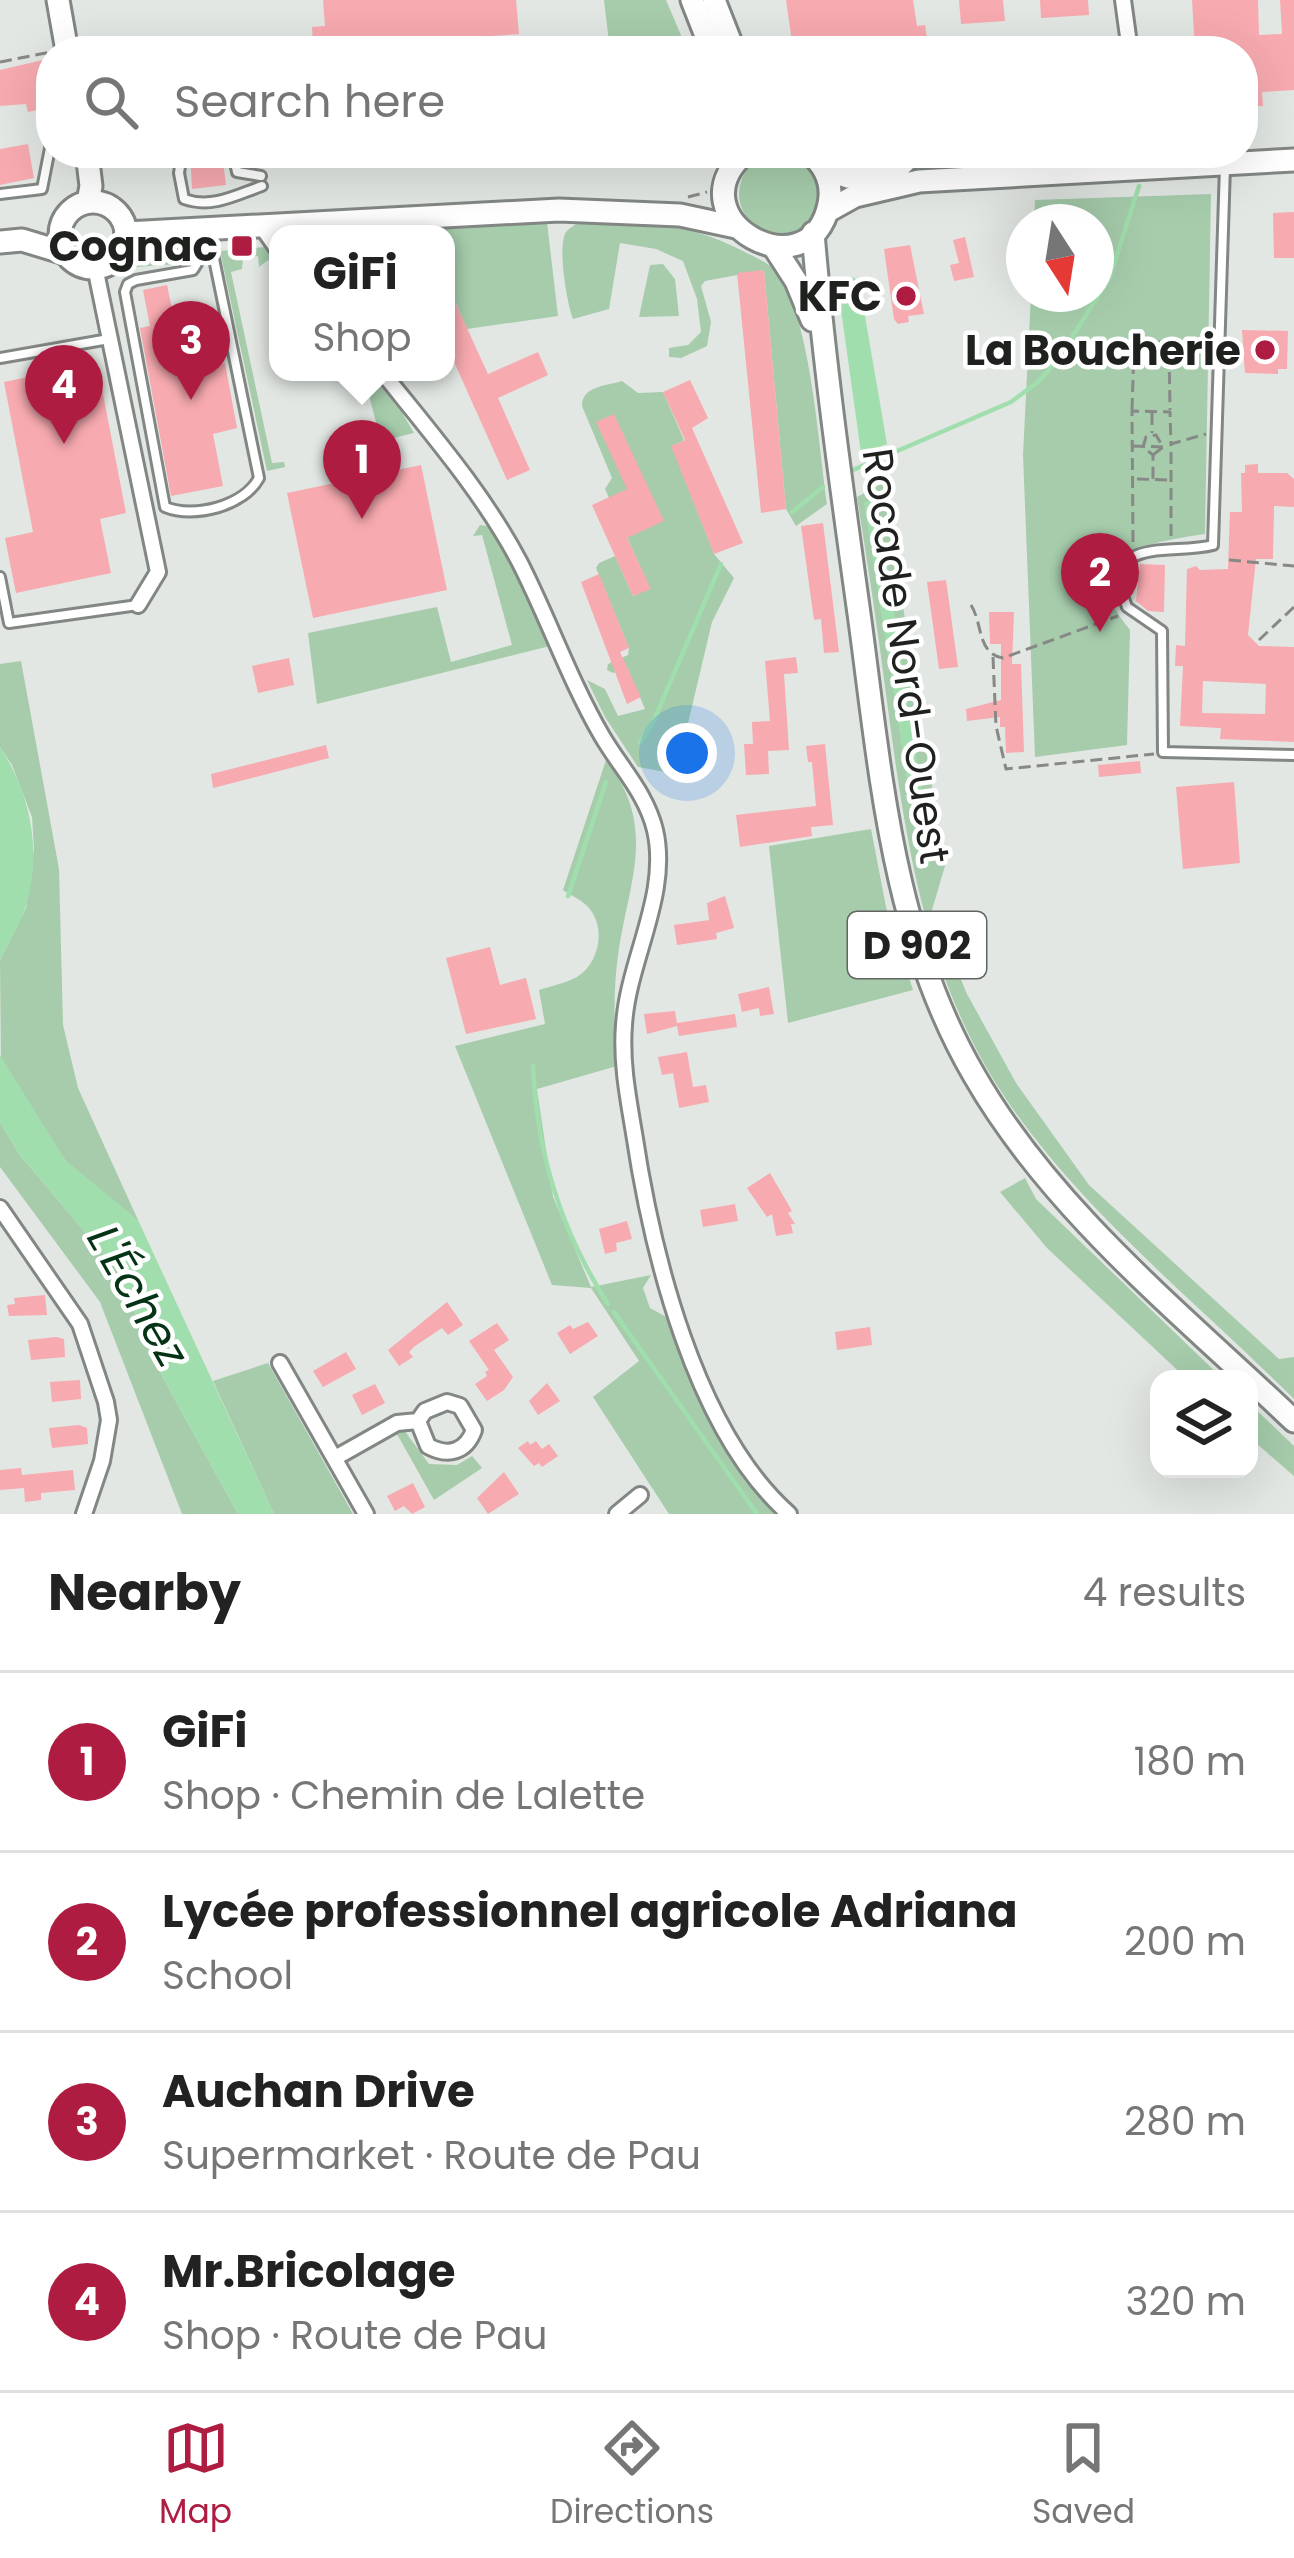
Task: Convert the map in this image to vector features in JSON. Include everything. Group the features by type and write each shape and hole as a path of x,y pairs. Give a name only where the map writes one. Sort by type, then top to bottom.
{"main road":[{"path":"58,0 64,36"},
{"path":"692,0 706,36"},
{"path":"714,0 728,36"},
{"path":"1258,163 1294,160"},
{"path":"88,202 89,168"},
{"path":"734,168 724,190 736,227 746,237 774,247 801,241 828,211 855,196 919,182 1062,168"},
{"path":"821,168 829,182 828,211"},
{"path":"831,168 848,177 919,182"},
{"path":"680,215 724,190"},
{"path":"88,202 109,206 126,233 113,260 95,267 65,253 11,241 63,221 88,202"},
{"path":"372,225 560,210 680,215 736,227"},
{"path":"63,221 60,232 65,253"},
{"path":"126,233 269,227"},
{"name":"Rocade Nord-Ouest","path":"813,233 820,339 882,793 898,878 921,961 974,1076 1053,1185 1294,1421"},
{"name":"Rocade Nord-Ouest","path":"774,247 796,281 820,339"}],"street":[{"path":"1123,0 1128,36"},
{"path":"893,178 906,168"},
{"path":"262,227 269,237"},
{"path":"95,267 158,572 139,605"},
{"path":"389,381 434,437 518,560 603,739 629,773 655,827 657,880 628,986 623,1026 624,1066 647,1209 673,1311 709,1398 744,1460 789,1514"},
{"path":"0,1208 80,1324 106,1402 109,1420 102,1461 84,1514"},
{"path":"280,1363 366,1514"},
{"path":"335,1458 397,1424 418,1421"},
{"path":"617,1514 640,1495"}],"lane":[{"path":"0,194 42,190 46,168"},
{"path":"180,168 184,199 192,202 228,200 261,181 237,168"},
{"path":"1225,168 1214,545 1193,550 1159,548 1133,556 1122,568 1119,581 1130,610 1162,631 1163,752 1294,755"},
{"path":"205,229 260,478 240,498 202,510 172,511 165,507 125,292 136,280 193,270 203,254 205,229"},
{"path":"0,358 110,339"},
{"path":"0,577 9,623 139,605"}],"path":[{"path":"0,62 36,55"},
{"path":"1133,556 1134,348 1141,341 1162,342 1168,350 1171,549"},
{"path":"1132,411 1170,412"},
{"path":"1152,411 1152,435"},
{"path":"1133,446 1171,446 1209,434 1217,426"},
{"path":"1143,447 1152,435 1161,438 1163,447"},
{"path":"1143,447 1153,455 1154,479"},
{"path":"1153,455 1163,447"},
{"path":"1133,479 1171,480"},
{"path":"1228,560 1294,566"},
{"path":"971,605 984,649 994,657 1020,655 1130,610"},
{"path":"1259,640 1294,607"},
{"path":"994,657 996,726 1006,769 1163,752"}],"shaded area":[{"path":"604,0 666,0 681,36 608,36"},
{"path":"749,168 811,168 818,178 818,210 796,232 764,232 742,210 739,194"},
{"path":"1211,194 1205,534 1140,549 1112,570 1108,585 1113,605 1130,630 1127,745 1035,757 1023,455 1030,312 1114,312 1114,204 1035,204 1035,200"},
{"path":"582,221 684,229 723,241 775,270 787,289 805,347 827,504 796,526 786,509 764,270 705,281 701,286 711,322 707,346 681,358 669,357 669,348 688,345 701,332 697,299 683,261 656,249 620,243 609,309 573,319 562,249 566,232"},
{"path":"547,222 558,316 467,329 455,303 455,228"},
{"path":"186,245 191,251 176,264 125,268 148,247"},
{"path":"265,247 269,251 269,261 259,267 258,256 243,258 242,269 231,272 272,463 284,462 285,467 267,471 220,251"},
{"path":"663,264 675,279 679,316 639,317 650,265"},
{"path":"356,381 376,381 414,433 381,441 367,388 358,389"},
{"path":"622,381 638,393 663,392 684,440 672,446 714,554 734,578 712,622 676,774 638,767 587,680 605,689 618,716 645,709 627,667 613,673 607,670 608,664 628,655 629,648 596,568 615,556 633,596 650,588 605,489 612,478 582,406 590,391"},
{"path":"883,483 945,866 932,910 967,994 1016,1083 1089,1185 1279,1359 1294,1357 1294,1399 1091,1204 1019,1118 965,1027 930,933 907,836 857,497","holes":["876,500 932,860 920,863 865,503"]},
{"path":"480,525 487,526 514,566 550,646 317,704 308,633 437,607 451,662 512,645 482,535 473,536"},
{"path":"21,661 59,869 63,1025 78,1088 138,1220 129,1224 65,1160 1,1062 0,960 26,908 34,848 32,817 0,747 0,664"},
{"path":"606,760 622,785 636,831 633,878 616,969 617,1066 537,1089 553,1197 591,1287 651,1275 643,1288 650,1308 670,1319 728,1446 777,1514 669,1514 593,1397 639,1361 591,1288 552,1285 455,1046 545,1024 539,990 577,977 591,963 599,935 594,915 563,890"},
{"path":"871,829 886,907 913,990 788,1023 769,846"},
{"path":"0,1122 19,1154 116,1269 162,1376 238,1514 182,1514 100,1302 0,1167"},
{"path":"1025,1178 1036,1199 1214,1370 1177,1370 1047,1248 1000,1192"},
{"path":"268,1363 353,1514 274,1514 213,1381"},
{"path":"1258,1412 1294,1446 1294,1476 1258,1445"},
{"path":"404,1430 429,1464 457,1465 472,1456 482,1468 434,1500 397,1434"}],"water":[{"path":"855,278 861,293 887,444 861,453 837,281"},
{"path":"877,500 932,861 920,863 864,502"},
{"path":"0,747 26,804 33,867 25,909 0,960"},
{"name":"L'Échez","path":"0,1055 65,1160 138,1220 274,1514 238,1514 162,1376 116,1269 19,1154 0,1122"}],"building":[{"path":"323,0 516,0 519,34 312,36 312,27 325,26"},
{"path":"786,0 913,0 917,26 925,25 927,36 791,36"},
{"path":"959,0 1003,0 1005,21 961,24"},
{"path":"1040,0 1088,0 1089,15 1041,18"},
{"path":"1192,0 1258,0 1259,35 1282,34 1280,0 1294,0 1294,90 1262,92 1263,106 1258,106 1258,36 1194,36"},
{"path":"36,62 36,110 28,112 26,104 0,106 0,70"},
{"path":"28,144 34,178 0,185 0,149"},
{"path":"191,168 224,168 226,185 192,189"},
{"path":"1294,212 1294,258 1274,258 1273,213"},
{"path":"965,237 974,277 954,281 950,265 959,263 953,240"},
{"name":"KFC","path":"910,245 924,314 908,316 909,322 898,324 884,249"},
{"path":"764,270 786,509 761,513 737,273"},
{"path":"167,285 185,371 225,363 237,428 213,434 223,486 171,496 140,328 150,326 143,290"},
{"path":"455,302 488,374 538,352 548,375 498,398 530,470 507,480 455,364"},
{"name":"La Boucherie","path":"1242,330 1288,331 1287,369 1278,369 1278,374 1245,373"},
{"path":"97,363 126,513 100,519 111,573 16,593 5,538 33,532 4,382"},
{"path":"690,380 708,418 692,428 743,543 714,554 671,446 685,440 663,392"},
{"path":"614,414 664,521 627,538 651,589 633,596 592,505 627,489 596,422"},
{"path":"1258,464 1258,473 1287,473 1294,479 1294,507 1274,506 1273,559 1256,559 1248,635 1259,646 1294,647 1294,742 1220,739 1221,728 1180,726 1183,666 1175,666 1176,645 1185,646 1187,569 1228,569 1230,512 1242,512 1245,465","holes":["1203,681 1266,684 1265,714 1202,713"]},
{"path":"421,465 447,590 313,618 287,493"},
{"path":"823,523 839,652 824,653 821,619 814,620 801,526"},
{"path":"1140,564 1165,565 1164,612 1148,611 1136,601"},
{"path":"599,574 629,648 620,652 641,697 627,704 581,582"},
{"path":"946,580 958,667 939,669 927,582"},
{"path":"989,612 1014,612 1012,664 1021,664 1024,752 1006,753 1000,717 967,721 966,709 1001,700 1001,644 990,644"},
{"path":"796,657 798,673 784,674 789,750 768,751 769,774 746,775 744,744 753,744 752,722 770,721 765,661"},
{"path":"289,658 294,685 258,693 252,666"},
{"path":"825,744 833,825 811,827 812,836 740,847 736,815 816,806 806,746"},
{"path":"326,745 329,758 213,788 211,774"},
{"path":"1140,761 1141,773 1099,777 1098,765"},
{"path":"1234,782 1240,863 1183,869 1176,787"},
{"path":"725,896 734,928 716,933 717,939 677,945 674,925 709,920 707,903"},
{"path":"490,947 500,985 526,978 536,1019 466,1034 446,958"},
{"path":"769,987 774,1014 760,1016 759,1008 742,1012 738,994"},
{"path":"675,1011 677,1023 735,1014 737,1027 679,1036 677,1026 647,1034 644,1014"},
{"path":"687,1052 693,1087 706,1085 709,1102 679,1108 673,1073 662,1075 658,1057"},
{"path":"770,1173 792,1211 788,1213 795,1224 791,1224 793,1233 776,1236 772,1214 767,1217 747,1188"},
{"path":"735,1204 738,1221 703,1227 700,1210"},
{"path":"627,1221 632,1239 616,1243 617,1251 605,1254 599,1229"},
{"path":"45,1295 47,1315 9,1316 7,1305 15,1304 14,1298"},
{"path":"447,1302 463,1325 448,1335 442,1328 415,1346 409,1352 413,1357 399,1366 388,1350"},
{"path":"588,1322 598,1336 570,1354 557,1333"},
{"path":"497,1323 509,1340 494,1350 513,1377 487,1401 475,1384 489,1370 469,1341"},
{"path":"870,1327 872,1345 837,1350 835,1332"},
{"path":"64,1339 65,1357 31,1360 28,1340"},
{"path":"346,1352 356,1369 323,1387 313,1371"},
{"path":"80,1380 81,1399 52,1402 50,1382"},
{"path":"547,1383 560,1401 538,1415 529,1401"},
{"path":"375,1384 385,1403 362,1415 352,1395"},
{"path":"49,1428 87,1428 88,1444 52,1448"},
{"path":"528,1441 530,1445 536,1441 542,1449 549,1444 558,1456 542,1467 534,1466 518,1448"},
{"path":"21,1468 22,1475 73,1470 75,1490 41,1493 41,1500 25,1502 24,1488 0,1490 0,1470"},
{"path":"504,1472 519,1494 488,1514 477,1498"},
{"path":"413,1483 425,1507 412,1514 404,1506 395,1511 387,1496"}],"waterway":[{"path":"853,470 1011,402 1038,382 1057,361 1110,277 1139,186"},
{"path":"792,512 823,487"},
{"path":"640,743 721,564"},
{"path":"568,896 606,782"},
{"path":"533,1066 540,1130 554,1191 577,1248 608,1304"},
{"path":"614,1312 757,1514"}],"place":[{"name":"Cognac","path":"242,246"},
{"name":"KFC","path":"906,296"},
{"name":"La Boucherie","path":"1265,350"},
{"name":"Auchan Drive","path":"191,400"},
{"name":"Mr.Bricolage","path":"64,444"},
{"name":"GiFi","path":"362,519"},
{"name":"Lycée professionnel agricole Adriana","path":"1100,632"}]}
